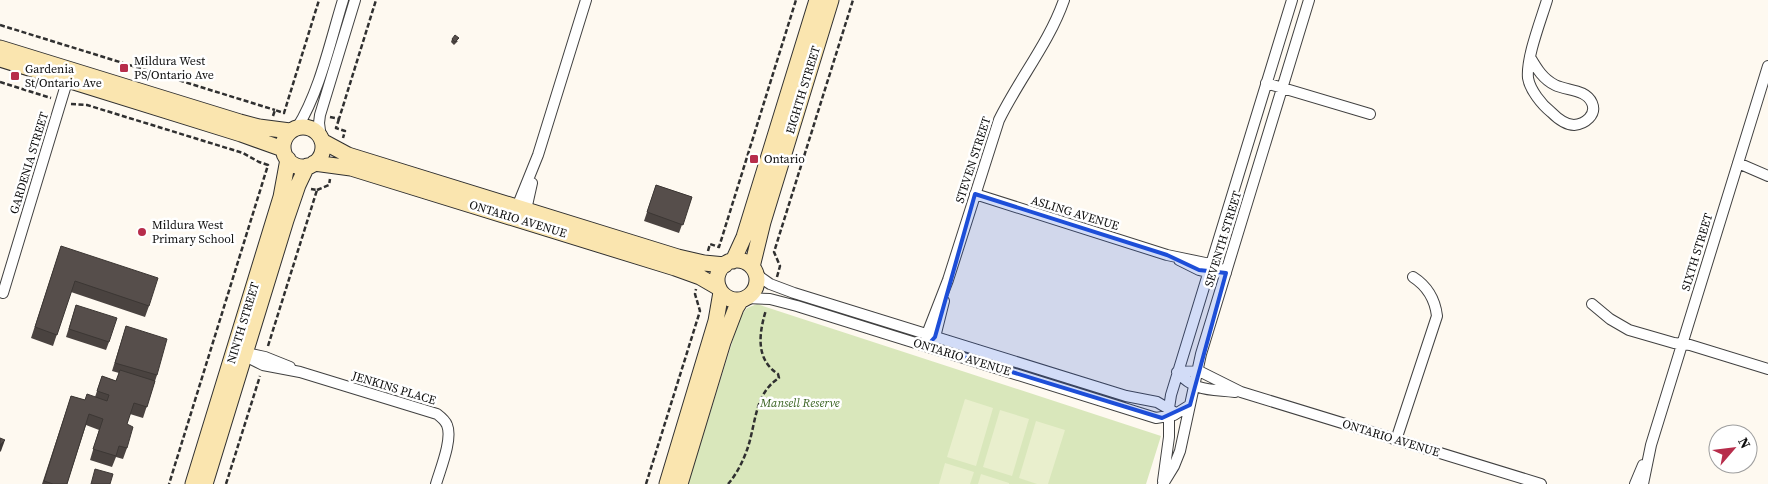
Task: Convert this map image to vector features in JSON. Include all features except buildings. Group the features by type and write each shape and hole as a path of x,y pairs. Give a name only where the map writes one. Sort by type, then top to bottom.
{"street":[{"path":"285,154 284,142 307,111 343,0"},
{"path":"0,48 69,75 241,134 285,154 296,166 311,165 322,153 320,115 354,0"},
{"path":"522,208 586,0"},
{"name":"EIGHTH STREET","path":"729,263 744,236 817,0"},
{"name":"EIGHTH STREET","path":"754,271 765,213 831,0"},
{"name":"STEVEN STREET","path":"927,346 999,120 1009,99 1050,32 1064,0"},
{"name":"SEVENTH STREET","path":"1163,484 1177,372 1292,0"},
{"name":"SEVENTH STREET","path":"1163,484 1174,466 1180,451 1197,371 1310,0"},
{"path":"1530,57 1541,75 1556,85 1587,96 1594,108 1586,121 1579,125 1570,125 1560,120 1546,108 1537,96 1528,78 1530,57 1547,0"},
{"path":"0,59 69,75 259,127 294,130 311,128 321,139"},
{"name":"SIXTH STREET","path":"1635,484 1651,445 1768,66"},
{"name":"GARDENIA STREET","path":"3,293 69,75"},
{"path":"1266,83 1370,114"},
{"name":"ONTARIO AVENUE","path":"321,139 348,155 678,257 702,270 720,290"},
{"name":"NINTH STREET","path":"205,484 242,353 281,197 285,154"},
{"path":"1738,163 1768,176"},
{"name":"ONTARIO AVENUE","path":"311,165 351,168 675,268 702,270 729,263"},
{"name":"NINTH STREET","path":"193,484 242,353 298,185 311,165"},
{"name":"ASLING AVENUE","path":"975,194 1209,268 1214,274 1226,273"},
{"path":"667,484 716,320 720,290 718,275 729,263 744,262 754,271 756,285 754,291 736,308 723,342 680,484"},
{"name":"ONTARIO AVENUE","path":"754,271 774,286 1126,396 1157,402 1172,413"},
{"path":"1396,440 1437,316 1436,308 1427,289 1422,282 1413,277"},
{"path":"720,290 730,299 744,299"},
{"name":"ONTARIO AVENUE","path":"744,299 770,299 798,306 1156,418 1172,413"},
{"path":"1592,304 1610,320 1629,330 1674,343 1690,344 1768,368"},
{"name":"JENKINS PLACE","path":"242,353 436,414 448,426 449,436 436,484"},
{"name":"ONTARIO AVENUE","path":"1177,372 1197,371 1207,374 1240,392 1541,484"},
{"name":"ONTARIO AVENUE","path":"1177,372 1194,386 1204,389 1240,392"},
{"path":"1186,428 1172,413 1190,405"},
{"name":"SIXTH STREET","path":"1643,484 1651,445"}],"path":[{"path":"284,113 319,0"},
{"path":"646,484 700,311 695,294 710,244 719,247 796,0"},
{"path":"774,286 780,266 774,252 853,0"},
{"path":"0,25 275,110"},
{"path":"0,82 74,105 87,104 243,152 268,165 169,484"},
{"path":"728,484 738,470 748,447 759,403 764,391 779,378 778,374 768,367 761,347 762,326 770,299"},
{"path":"226,484 270,342"}],"highlighted area":[{"path":"975,194 1167,255 1199,270 1226,273 1190,405 1162,418 927,346 935,337"}],"green space":[{"name":"Mansell Reserve","path":"757,304 1161,436 1146,484 688,484 740,317 747,308"},
{"path":"965,399 993,408 976,466 947,457"},
{"path":"1000,410 1029,419 1012,476 983,467"},
{"path":"1036,421 1065,430 1048,484 1037,484 1019,478"},
{"path":"945,463 974,472 970,484 939,484"},
{"path":"981,474 1009,483 1009,484 978,484"}],"place":[{"name":"Mildura West PS/Ontario Ave","path":"124,68"},
{"name":"Gardenia St/Ontario Ave","path":"15,76"},
{"name":"Ontario","path":"754,159"},
{"name":"Mildura West Primary School","path":"142,232"}]}
